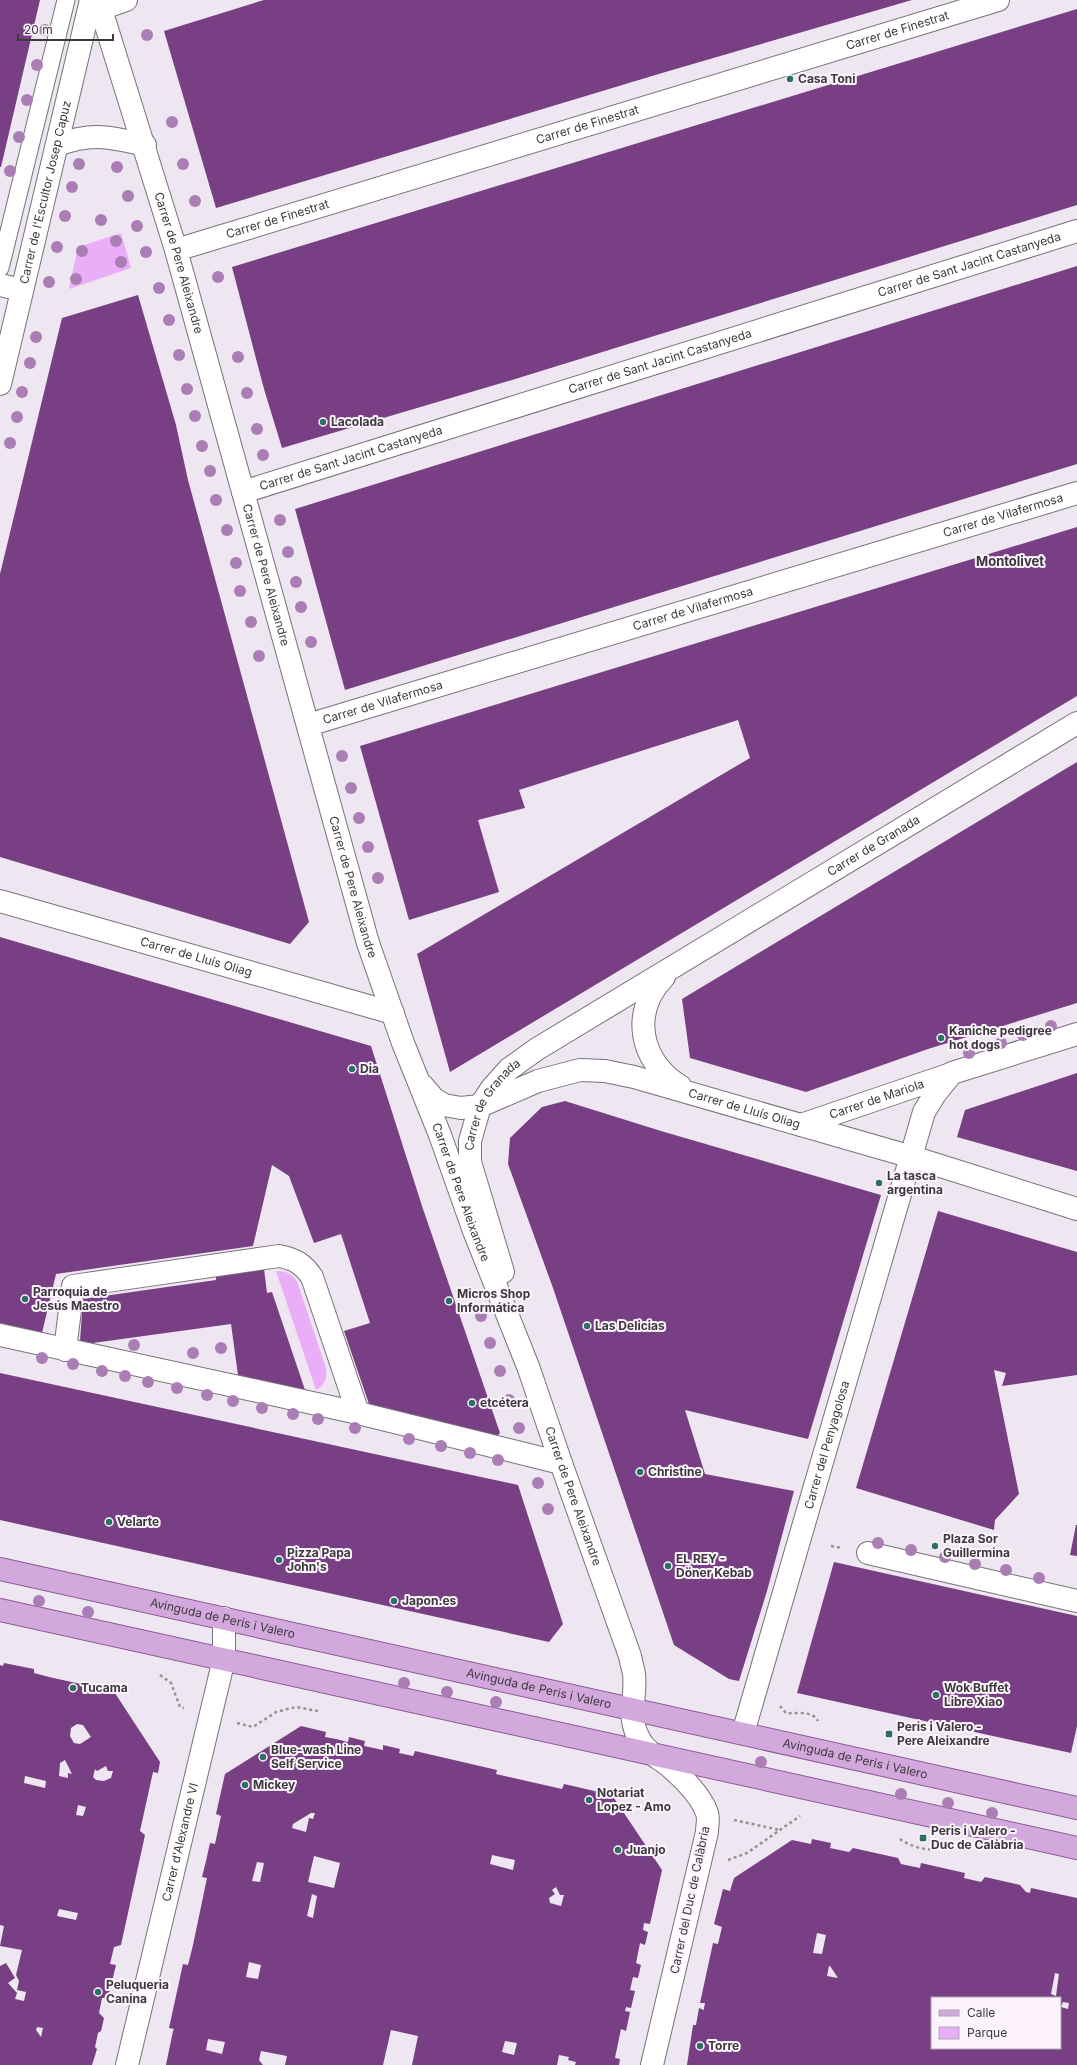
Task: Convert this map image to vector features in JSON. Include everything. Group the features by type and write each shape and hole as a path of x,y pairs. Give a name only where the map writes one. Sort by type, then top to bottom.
{"main road":[{"name":"Avinguda de Peris i Valero","path":"0,1569 1077,1808"},
{"path":"0,1610 1077,1848"}],"street":[{"path":"97,3 126,0"},
{"name":"Carrer de Finestrat","path":"176,250 998,0"},
{"name":"Carrer de l'Escultor Josep Capuz","path":"0,384 57,145 97,3"},
{"name":"Carrer de Pere Aleixandre","path":"97,3 145,145 176,250 368,942 393,1014 440,1135 474,1230 529,1369 630,1656 634,1674 631,1709 634,1728 642,1743 652,1755"},
{"path":"57,145 79,138 100,136 145,145"},
{"name":"Carrer de Sant Jacint Castanyeda","path":"243,492 1077,231"},
{"path":"0,285 22,290"},
{"name":"Carrer de Vilafermosa","path":"308,725 1077,493"},
{"name":"Carrer de Granada","path":"529,1369 493,1234 470,1162 470,1141 480,1106 509,1069 526,1056 1077,723"},
{"name":"Carrer de Lluís Oliag","path":"0,901 393,1014"},
{"name":"Carrer de Granada","path":"671,969 653,988 645,1004 644,1025 646,1046 656,1066 667,1079 693,1094"},
{"name":"Carrer de Mariola","path":"801,1125 952,1073 1077,1034"},
{"name":"Carrer de Lluís Oliag","path":"419,1081 434,1099 444,1105 461,1108 480,1106 538,1081 580,1070 605,1071 627,1075 912,1157 1077,1209"},
{"name":"Carrer de Mariola","path":"912,1157 924,1112 935,1094 952,1073"},
{"name":"Carrer del Penyagolosa","path":"743,1733 912,1157"},
{"path":"65,1350 72,1286 279,1256 294,1259 305,1266 312,1277 358,1413"},
{"path":"0,1335 358,1413 561,1463"},
{"path":"868,1554 1077,1601"},
{"name":"Carrer d'Alexandre VI","path":"127,2065 224,1659 224,1618"},
{"name":"Carrer del Duc de Calàbria","path":"652,1755 669,1766 684,1780 708,1814 707,1832 652,2065"}],"lane":[{"path":"0,268 66,0"}],"path":[{"path":"159,1674 171,1683 180,1707 188,1709"},
{"path":"239,1724 253,1727 276,1712 296,1707 322,1711"},
{"path":"744,1822 781,1830 800,1817"}],"green space":[{"path":"121,233 131,268 69,289 78,247"},
{"path":"276,1271 288,1273 297,1281 326,1368 325,1381 322,1386 316,1390"}],"building":[{"path":"0,0 40,0 1,167 0,167"},
{"path":"264,0 912,0 662,73 216,208 164,31"},
{"path":"1077,9 1077,205 512,380 282,448 264,389 232,267"},
{"path":"1077,266 1077,464 345,690 295,509"},
{"path":"138,295 176,425 188,480 309,922 290,944 0,857 0,574 62,318"},
{"path":"1077,527 1077,696 450,1072 417,954 750,758 738,720 519,790 525,808 478,820 499,892 409,920 360,746"},
{"path":"1077,762 1077,1003 928,1049 806,1092 690,1058 682,999"},
{"path":"0,937 371,1046 422,1206 500,1433 497,1436 369,1404 344,1331 370,1323 341,1234 314,1243 289,1176 272,1165 253,1246 56,1274 42,1333 0,1323"},
{"path":"1077,1073 1077,1171 957,1137 965,1110"},
{"path":"565,1101 661,1131 881,1195 808,1439 685,1410 705,1474 794,1491 767,1591 739,1681 729,1679 674,1645 553,1288 508,1164 510,1138 542,1107"},
{"path":"938,1211 1077,1252 1077,1375 1002,1386 1006,1373 994,1370 1019,1494 995,1520 994,1530 856,1488"},
{"path":"264,1269 267,1293 272,1292 305,1390 238,1375 231,1324 93,1343 80,1341 83,1299 216,1280 216,1276"},
{"path":"0,1373 518,1485 563,1624 549,1642 0,1520"},
{"path":"1077,1525 1077,1556 1070,1555"},
{"path":"834,1562 1077,1616 1077,1726 1071,1753 797,1693"},
{"path":"4,1663 34,1669 34,1673 99,1688 101,1684 111,1687 160,1762 158,1773 153,1772 140,1831 145,1835 121,1945 114,1947 110,1964 116,1965 108,1998 102,1998 99,2013 104,2018 101,2031 98,2033 95,2047 97,2049 92,2065 0,2065 0,1966 6,1963 15,1978 8,1983 17,1993 15,1999 24,2001 26,1992 17,1990 19,1981 16,1975 22,1950 0,1946 4,1926 0,1925 0,1665 3,1666","holes":["77,1724 83,1725 91,1737 80,1744 74,1743 70,1736 71,1728","65,1760 72,1774 68,1773 68,1778 59,1776 60,1763","106,1766 108,1771 113,1771 111,1778 104,1781 96,1780 93,1777 95,1769 97,1771","25,1776 46,1781 45,1788 24,1783","78,1805 86,1807 83,1816 76,1815","59,1909 78,1913 76,1920 57,1916","37,2027 43,2028 41,2037 36,2030"]},
{"path":"301,1726 326,1732 325,1737 348,1742 349,1737 365,1741 364,1746 383,1750 383,1745 400,1749 399,1753 413,1756 415,1751 497,1770 496,1774 562,1789 564,1784 612,1795 662,1870 650,1924 644,1923 643,1930 648,1932 645,1945 640,1943 636,1963 641,1965 638,1978 633,1977 630,1990 635,1991 631,2008 626,2007 625,2011 630,2012 626,2031 621,2029 615,2058 620,2059 619,2065 575,2065 576,2062 568,2060 569,2057 559,2055 557,2065 412,2065 418,2036 391,2030 383,2065 285,2065 287,2056 261,2051 259,2060 263,2065 166,2065 174,2029 169,2028 183,1964 188,1965 207,1878 202,1877 210,1843 215,1844 221,1816 216,1814 225,1774","holes":["311,1813 315,1813 313,1819 309,1818 306,1832 292,1828 293,1824","492,1855 515,1860 513,1870 490,1864","314,1856 340,1863 334,1888 308,1882","257,1862 264,1863 260,1882 252,1881","556,1887 560,1895 564,1895 561,1906 550,1903 549,1898 555,1894 552,1890","312,1894 317,1896 313,1918 307,1916","249,1962 261,1965 258,1979 246,1977","208,2039 225,2042 222,2054 206,2050","505,2041 517,2043 514,2055 502,2052"]},
{"path":"812,1839 831,1843 830,1848 849,1852 853,1848 898,1858 901,1864 920,1868 921,1863 965,1873 964,1878 981,1882 985,1877 1020,1885 1026,1892 1030,1893 1031,1888 1077,1898 1077,2065 687,2065 693,2025 696,2025 699,2008 704,2010 705,2003 700,2003 713,1943 718,1944 722,1927 714,1924 723,1889 730,1891 734,1878 792,1840 811,1844","holes":["817,1933 826,1935 822,1954 813,1953","830,1966 838,1978 827,1976","1055,1973 1059,1974 1056,1996 1051,1994","1063,2002 1069,2003 1068,2009 1061,2007"]}],"place":[{"name":"Casa Toni","path":"790,79"},
{"name":"Lacolada","path":"323,422"},
{"name":"Kaniche pedigree hot dogs","path":"941,1038"},
{"name":"Dia","path":"352,1069"},
{"name":"La tasca argentina","path":"879,1183"},
{"name":"Parroquia de Jesús Maestro","path":"25,1299"},
{"name":"Micros Shop Informática","path":"449,1301"},
{"name":"Las Delicias","path":"587,1326"},
{"name":"etcétera","path":"472,1403"},
{"name":"Christine","path":"640,1472"},
{"name":"Velarte","path":"109,1522"},
{"name":"Plaza Sor Guillermina","path":"935,1546"},
{"name":"Pizza Papa John's","path":"279,1560"},
{"name":"EL REY - Döner Kebab","path":"668,1566"},
{"name":"Japon.es","path":"394,1601"},
{"name":"Tucama","path":"73,1688"},
{"name":"Wok Buffet Libre Xiao","path":"936,1695"},
{"name":"Peris i Valero - Pere Aleixandre","path":"889,1734"},
{"name":"Blue-wash Line Self Service","path":"263,1757"},
{"name":"Mickey","path":"245,1785"},
{"name":"Notariat Lopez - Amo","path":"589,1800"},
{"name":"Peris i Valero - Duc de Calàbria","path":"923,1838"},
{"name":"Juanjo","path":"618,1850"},
{"name":"Peluqueria Canina","path":"98,1992"},
{"name":"Torre","path":"700,2046"}],"district":[{"name":"Montolivet","path":"1010,561"}]}
